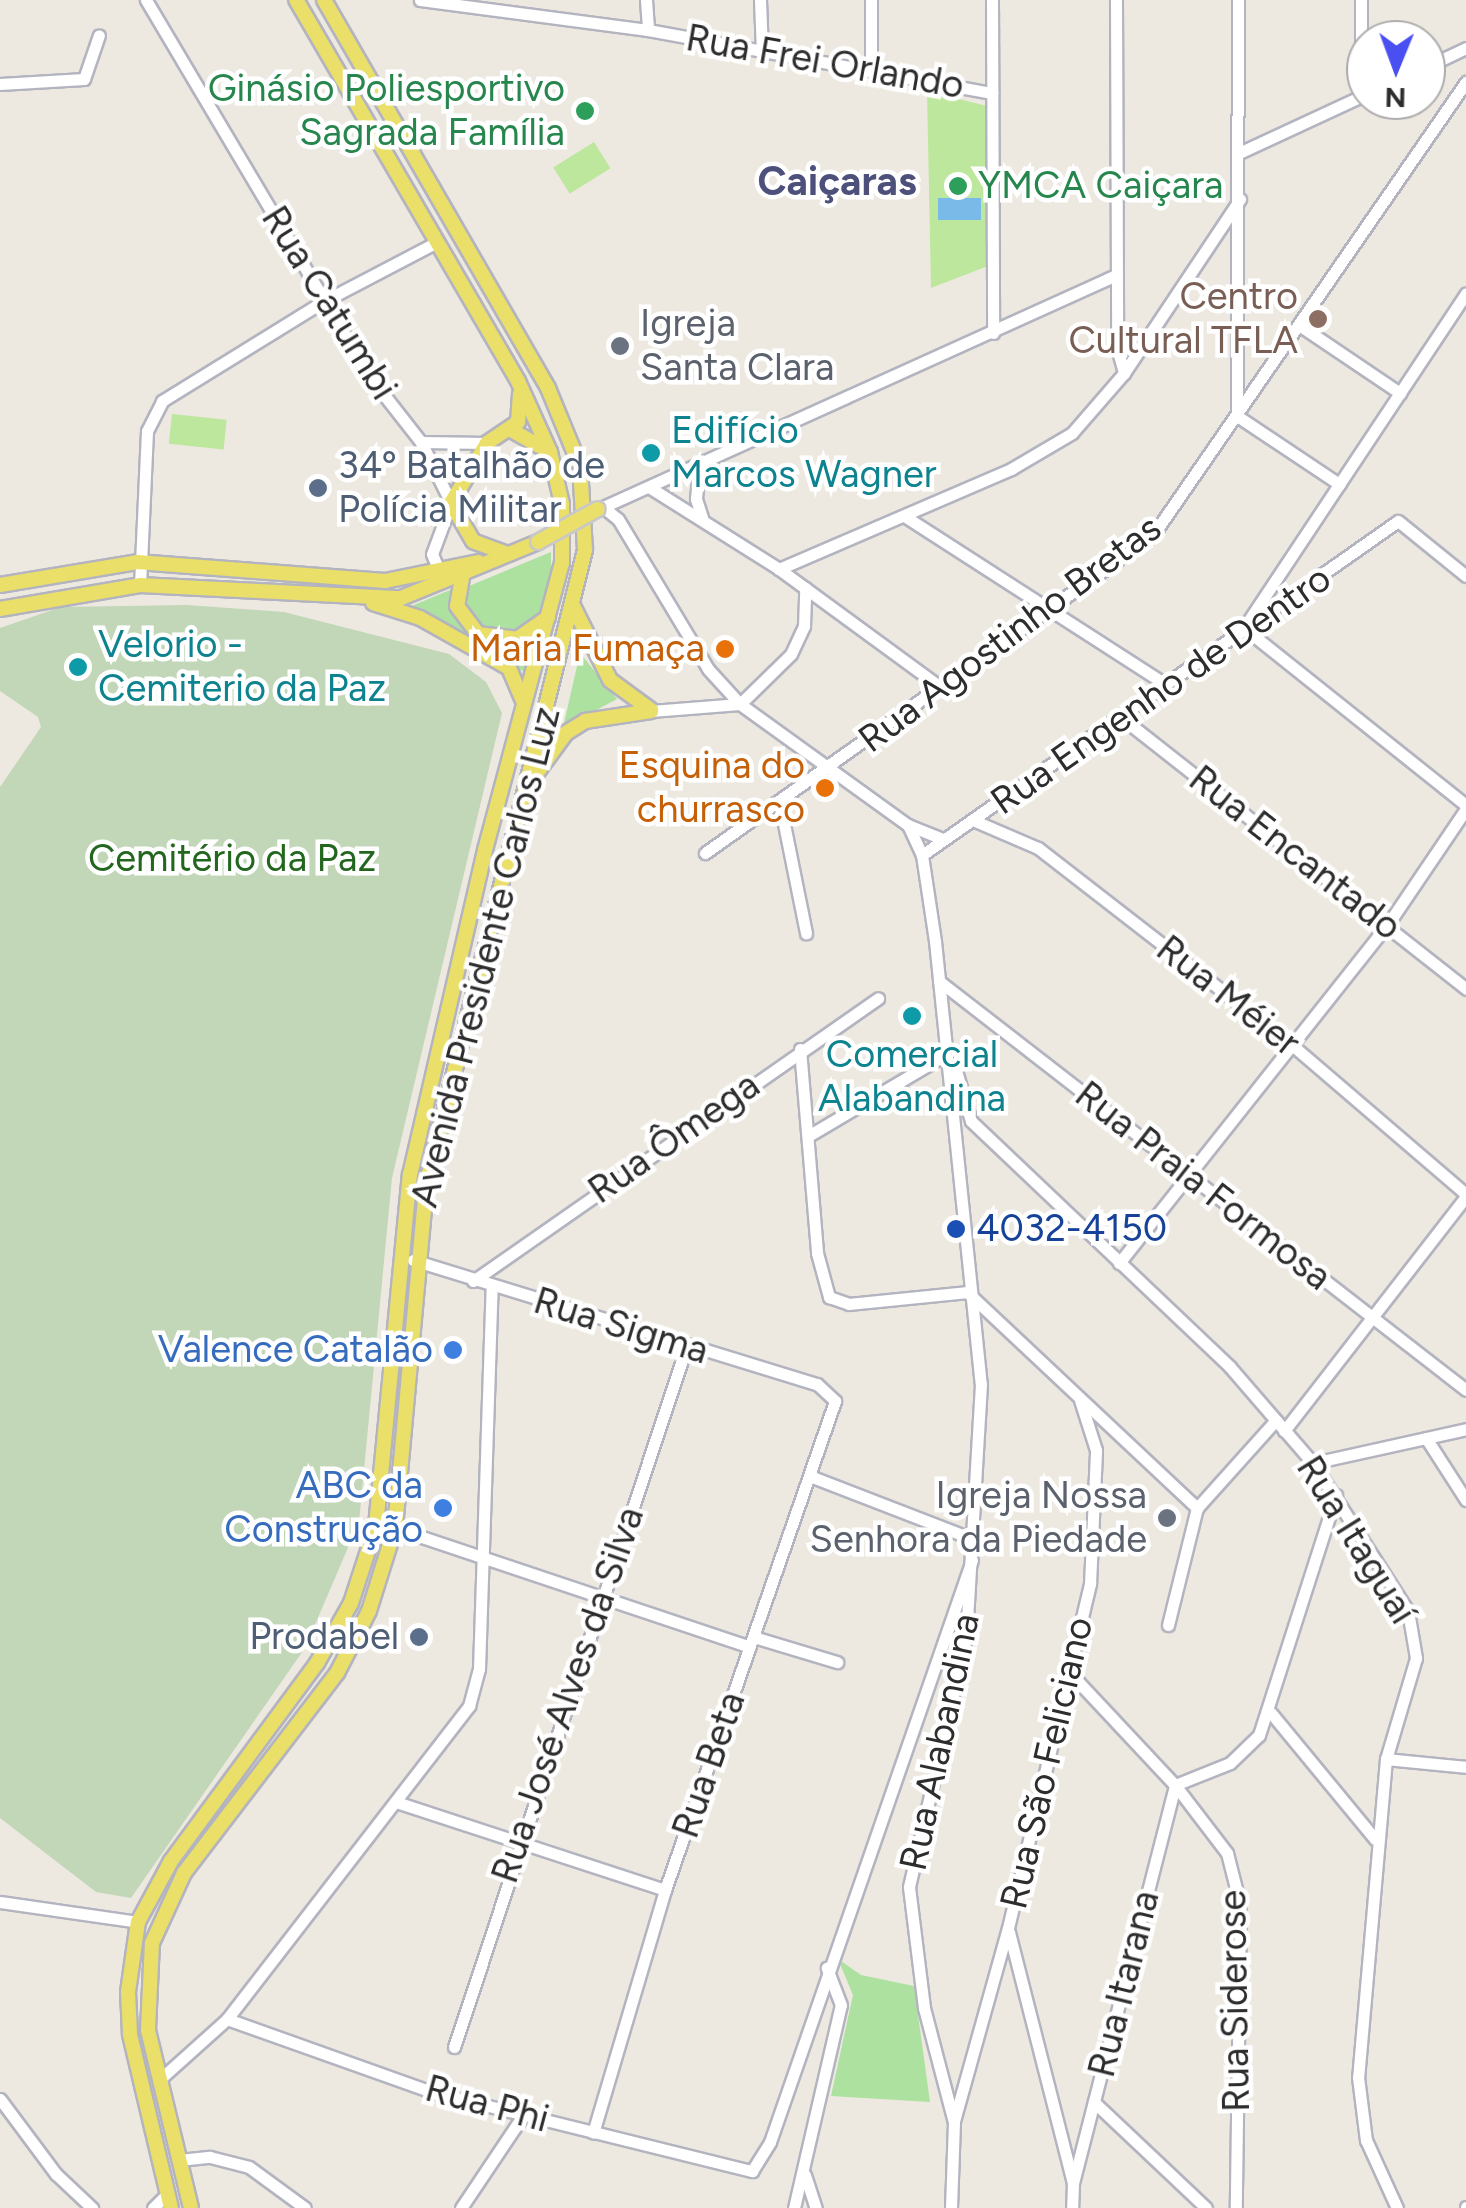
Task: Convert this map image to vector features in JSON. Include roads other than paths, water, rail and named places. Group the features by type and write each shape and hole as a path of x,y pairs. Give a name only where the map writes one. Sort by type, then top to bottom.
{"main road":[{"name":"Avenida Presidente Carlos Luz","path":"169,2201 130,2034 128,1992 138,1922 171,1861 317,1663 351,1604 376,1526 401,1258 415,1156 524,707 555,603 562,504 550,452 518,380 296,0"},
{"name":"Avenida Presidente Carlos Luz","path":"191,2208 159,2080 146,1992 162,1916 184,1873 337,1673 369,1612 396,1528 426,1186 573,606 587,502 568,429 324,0"},
{"path":"451,503 487,443 511,430 522,409 518,380"},
{"path":"511,430 550,452"},
{"name":"Rua Catumbi","path":"451,503 478,546 508,554"},
{"path":"0,610 140,584 357,599 401,598 462,578 601,508"},
{"path":"0,585 137,562 357,580 440,572 508,554"},
{"path":"462,578 456,595 460,615 478,634 497,641 530,634 555,603"},
{"path":"357,599 420,618 509,668 524,707"},
{"path":"573,606 610,680 651,710"},
{"path":"522,799 566,733 604,714 651,710"}],"street":[{"name":"Rua Catumbi","path":"146,0 324,301 420,442 451,503"},
{"name":"Rua Frei Orlando","path":"420,0 525,6 871,67 992,94"},
{"path":"646,0 648,30"},
{"path":"760,0 762,50"},
{"path":"871,0 871,67"},
{"path":"992,0 993,332"},
{"path":"1116,0 1116,348 1124,373"},
{"path":"1238,0 1238,416 1339,484"},
{"path":"0,84 84,79 99,35"},
{"name":"Rua Agostinho Bretas","path":"709,850 780,804 1153,535 1466,82"},
{"path":"1239,153 1346,104"},
{"path":"779,569 906,517 1072,433 1124,373 1240,199"},
{"path":"140,584 137,562 147,431 156,408 324,301 437,242"},
{"path":"601,508 1116,275"},
{"path":"1119,1264 1186,1173 1388,924 1466,807 1244,628 1466,294"},
{"path":"1299,325 1400,393"},
{"path":"420,442 487,443"},
{"path":"700,465 696,500 702,518"},
{"path":"649,486 779,569 940,687"},
{"path":"618,518 624,498"},
{"path":"440,572 432,554 451,503"},
{"path":"601,508 618,518 708,669 740,704 908,824 940,838"},
{"path":"906,517 1046,612 1167,685"},
{"name":"Rua Engenho de Dentro","path":"922,855 940,838 975,821 1398,520 1466,576"},
{"path":"651,710 740,704 791,654 804,626 805,588"},
{"name":"Rua Encantado","path":"1122,718 1466,989"},
{"path":"780,804 806,933"},
{"name":"Rua Méier","path":"975,821 1038,848 1292,1045 1466,1195"},
{"name":"Rua Alabandina","path":"908,824 922,855 949,1056 967,1292 981,1384 975,1540 966,1638 909,1887 924,2008 954,2122 950,2208"},
{"name":"Rua Praia Formosa","path":"939,981 1466,1390"},
{"name":"Rua Ômega","path":"473,1281 800,1048 878,998"},
{"path":"800,1048 810,1134 816,1253 824,1287 837,1302 967,1292 1197,1508"},
{"path":"810,1134 949,1056"},
{"name":"Rua Itaguaí","path":"949,1056 971,1121 1276,1420 1313,1463 1416,1632 1416,1658 1386,1759 1375,1840 1358,2078 1366,2140 1397,2208"},
{"path":"1284,1431 1466,1195"},
{"name":"Rua Sigma","path":"401,1258 418,1260 492,1287 817,1384 836,1401"},
{"path":"159,2080 227,2019 396,1802 476,1690 492,1287"},
{"name":"Rua José Alves da Silva","path":"454,2046 518,1839 688,1345"},
{"name":"Rua São Feliciano","path":"954,2122 1008,1928 1090,1584 1097,1500 1096,1450 1080,1400"},
{"name":"Rua Beta","path":"593,2132 665,1890 836,1401"},
{"path":"1168,1625 1197,1508 1276,1420"},
{"path":"1313,1463 1466,1428"},
{"path":"1426,1438 1466,1500"},
{"path":"810,1476 975,1540"},
{"path":"1176,1785 1244,1752 1271,1713 1336,1495"},
{"path":"396,1528 752,1642 837,1662"},
{"path":"794,2208 841,2005 827,1968 958,1584 974,1556"},
{"name":"Rua Siderose","path":"1071,1674 1176,1785 1227,1853 1240,1904 1236,2208"},
{"path":"1271,1713 1375,1840"},
{"path":"1386,1759 1466,1767"},
{"name":"Rua Itarana","path":"1073,2183 1176,1785"},
{"path":"396,1802 665,1890"},
{"path":"0,1902 138,1922"},
{"path":"1008,1928 1073,2183 1072,2208"},
{"name":"Rua Phi","path":"227,2019 432,2092 752,2171 770,2142 827,1968"},
{"path":"0,2100 56,2174 92,2208"},
{"path":"1094,2102 1206,2208"},
{"path":"460,2208 524,2114"},
{"path":"178,2160 210,2156 249,2167 305,2208"},
{"path":"804,2170 816,2208"},
{"path":"154,2208 169,2201"}],"water":[{"path":"938,198 981,198 981,220 938,220"}],"place":[{"name":"Ginásio Poliesportivo Sagrada Família","path":"585,111"},
{"name":"YMCA Caiçara","path":"958,186"},
{"name":"Centro Cultural TFLA","path":"1318,319"},
{"name":"Igreja Santa Clara","path":"620,346"},
{"name":"Edifício Marcos Wagner","path":"651,453"},
{"name":"34º Batalhão de Polícia Militar","path":"318,488"},
{"name":"Maria Fumaça","path":"725,649"},
{"name":"Velorio - Cemiterio da Paz","path":"78,667"},
{"name":"Esquina do churrasco","path":"825,788"},
{"name":"Comercial Alabandina","path":"912,1016"},
{"name":"4032-4150","path":"956,1229"},
{"name":"Valence Catalão","path":"453,1350"},
{"name":"ABC da Construção","path":"443,1508"},
{"name":"Igreja Nossa Senhora da Piedade","path":"1167,1518"},
{"name":"Prodabel","path":"419,1637"}],"district":[{"name":"Caiçaras","path":"837,181"}],"park label":[{"name":"Cemitério da Paz","path":"232,859"}]}
